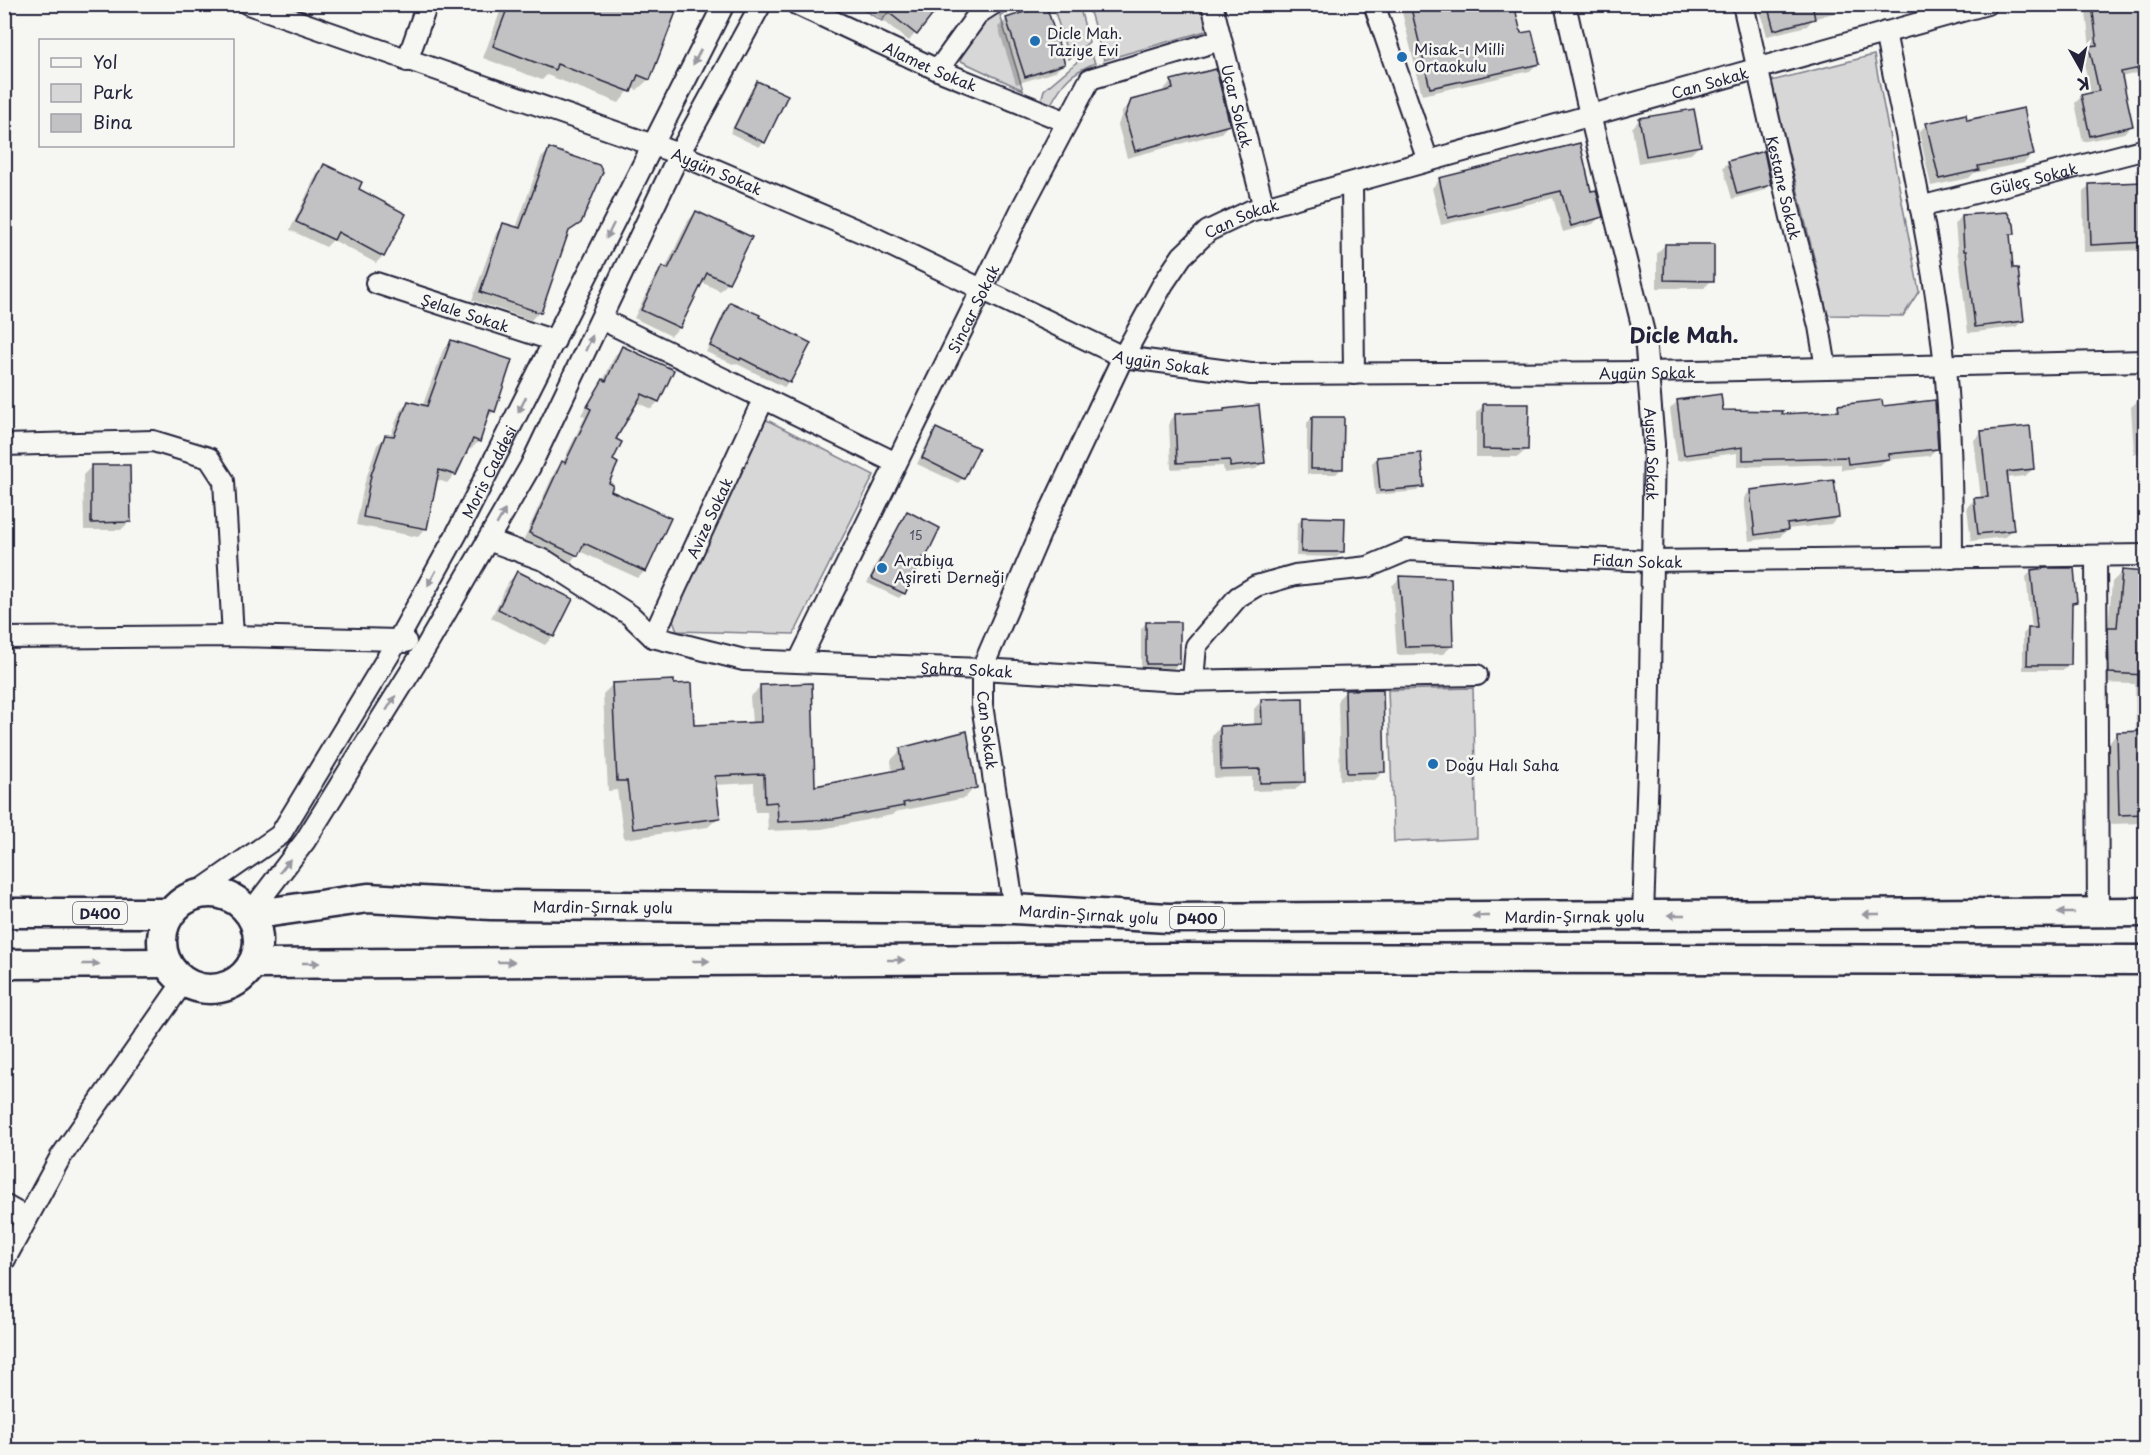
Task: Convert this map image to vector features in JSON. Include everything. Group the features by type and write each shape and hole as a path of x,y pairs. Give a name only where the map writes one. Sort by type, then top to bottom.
{"highway":[{"path":"210,892 226,895 239,902 249,913 255,922 258,943 252,964 245,974 234,982 222,987 202,988 176,972 163,951 164,925 170,913 181,902 194,895 210,892"},
{"name":"Mardin-Şırnak yolu","path":"249,913 368,898 491,905 1014,909 1168,918 2145,912"},
{"name":"D400","path":"4,913 170,913"},
{"path":"252,964 1171,958 2145,960"},
{"path":"4,964 176,972"}],"street":[{"name":"Aygün Sokak","path":"248,4 679,154 873,237 1123,357 1251,374 1648,372 2145,362"},
{"path":"407,61 427,4"},
{"name":"Moris Caddesi","path":"194,895 279,835 398,640 456,535 724,4"},
{"name":"Moris Caddesi","path":"249,913 304,841 426,647 530,467 679,154 761,4"},
{"name":"Alamet Sokak","path":"796,4 938,70 1067,122"},
{"path":"938,70 979,13 993,4"},
{"name":"Uçar Sokak","path":"1212,4 1264,208"},
{"path":"1374,4 1428,161"},
{"name":"Aysun Sokak","path":"1565,4 1645,337 1648,372 1654,444 1649,740 1643,915"},
{"name":"Kestane Sokak","path":"1743,4 1756,68 1819,326 1826,369"},
{"name":"Can Sokak","path":"1014,909 982,705 982,669 1045,522 1123,357 1163,284 1182,256 1208,231 1250,212 1987,4"},
{"path":"1886,32 1920,207 1945,366 1951,452 1952,558"},
{"name":"Sincar Sokak","path":"799,662 1024,204 1090,79 1221,40"},
{"name":"Güleç Sokak","path":"1920,207 2145,149"},
{"path":"1352,183 1354,374"},
{"name":"Şelale Sokak","path":"376,283 555,341"},
{"path":"601,319 896,463"},
{"name":"Avize Sokak","path":"653,638 764,398"},
{"path":"4,445 153,441 209,458 224,481 233,636"},
{"path":"488,540 546,561 630,615 653,638"},
{"name":"Fidan Sokak","path":"1193,680 1196,646 1238,597 1256,586 1295,575 1368,567 1407,550 1652,561 2145,555"},
{"path":"2096,556 2098,912"},
{"path":"4,638 233,636 398,640 426,647"},
{"name":"Sahra Sokak","path":"653,638 744,660 1193,680 1477,675"},
{"path":"4,1261 60,1158 176,972"},
{"path":"4,1205 27,1218"}],"green space":[{"path":"855,5 893,5 882,21"},
{"path":"1004,5 1031,5 1000,15 1023,90 961,61 960,49 989,12"},
{"path":"1053,5 1079,5 1089,42 1069,59"},
{"path":"1088,5 1209,5 1216,28 1104,60"},
{"path":"1090,51 1095,63 1069,78 1051,104 1041,101 1044,90"},
{"path":"1874,55 1919,291 1903,316 1828,315 1771,81"},
{"path":"765,419 874,475 794,634 677,631 670,611"},
{"name":"Doğu Halı Saha","path":"1473,688 1477,838 1394,842 1388,690"}],"building":[{"path":"509,4 679,4 650,80 638,75 631,92 557,64 555,70 493,46"},
{"path":"878,4 941,4 917,35"},
{"path":"1410,4 1514,4 1521,33 1532,31 1540,64 1430,88"},
{"path":"1767,4 1812,4 1815,19 1774,30"},
{"path":"2092,4 2145,4 2145,67 2121,72 2133,126 2090,136 2081,95 2099,91 2089,46 2097,45"},
{"name":"Dicle Mah. Taziye Evi","path":"1046,5 1065,64 1025,77 1006,18"},
{"path":"1216,69 1230,125 1135,151 1125,116 1131,100 1173,89 1171,80"},
{"path":"757,81 788,95 765,143 734,128"},
{"path":"2024,108 2034,155 1978,166 1979,170 1939,179 1926,123 1966,114 1967,120"},
{"path":"1694,109 1701,146 1646,156 1639,118"},
{"path":"1580,143 1591,191 1596,190 1603,217 1571,226 1561,191 1448,218 1439,178"},
{"path":"549,148 599,165 603,172 581,223 569,231 541,313 480,292 503,223 520,228"},
{"path":"1764,151 1771,185 1737,194 1728,161"},
{"path":"324,164 362,182 359,189 406,214 384,257 338,232 334,240 296,222"},
{"path":"2145,182 2145,242 2091,245 2089,184"},
{"path":"696,211 752,237 729,283 707,273 680,328 641,310 662,266 668,269"},
{"path":"2007,212 2014,224 2015,234 2010,234 2013,268 2018,268 2024,321 1975,327 1966,251 1964,251 1962,215"},
{"path":"1665,244 1714,244 1714,281 1664,280"},
{"path":"730,302 760,315 759,317 811,343 790,383 741,358 740,360 710,346"},
{"path":"451,340 512,360 495,412 490,410 480,442 473,439 456,475 439,470 427,529 363,517 371,475 385,435 394,436 408,401 427,406"},
{"path":"622,346 674,370 659,402 642,394 616,439 622,442 613,460 618,463 609,483 613,485 611,491 671,518 646,572 584,543 578,556 529,533 562,461 565,463 591,409 587,407 603,379 606,381"},
{"path":"1721,394 1723,410 1783,411 1782,414 1839,411 1838,405 1882,400 1883,406 1935,400 1938,449 1889,454 1889,459 1848,464 1847,457 1743,460 1743,447 1684,455 1677,400"},
{"path":"1483,404 1529,404 1528,450 1483,449"},
{"path":"1259,405 1265,463 1230,467 1230,460 1177,463 1175,414 1224,411 1224,409"},
{"path":"1312,417 1344,417 1343,469 1311,469"},
{"path":"2030,426 2034,469 2007,472 2014,530 1978,534 1974,498 1988,497 1981,431"},
{"path":"936,428 979,448 964,479 922,458"},
{"path":"1421,453 1424,487 1380,491 1377,457"},
{"path":"91,465 130,465 131,522 91,523"},
{"path":"1834,480 1839,517 1787,524 1788,530 1755,535 1750,490"},
{"path":"907,511 940,528 925,559 922,557 905,594 871,578"},
{"path":"1302,517 1345,518 1344,552 1301,552"},
{"path":"2074,568 2077,602 2072,603 2071,665 2027,665 2028,628 2037,628 2031,570"},
{"path":"2122,570 2145,572 2144,675 2109,673 2108,627 2117,627"},
{"path":"517,571 573,599 554,637 498,609"},
{"path":"1399,576 1451,578 1453,646 1405,647"},
{"path":"1146,622 1180,622 1180,664 1146,664"},
{"path":"674,680 674,684 692,683 694,725 761,722 760,685 812,683 815,786 903,769 900,748 967,731 977,788 903,803 904,806 833,819 778,822 777,802 765,803 764,774 715,776 720,818 633,829 627,781 617,781 612,683"},
{"path":"1383,689 1385,772 1347,773 1345,690"},
{"path":"1303,698 1305,782 1260,783 1260,769 1221,770 1220,726 1262,724 1261,699"},
{"path":"2145,731 2145,814 2119,815 2117,732"}],"place":[{"name":"Dicle Mah. Taziye Evi","path":"1035,41"},
{"name":"Misak-ı Milli Ortaokulu","path":"1402,57"},
{"name":"Arabiya Aşireti Derneği","path":"882,568"},
{"name":"Doğu Halı Saha","path":"1433,764"}],"district":[{"name":"Dicle Mah.","path":"1684,334"}]}
